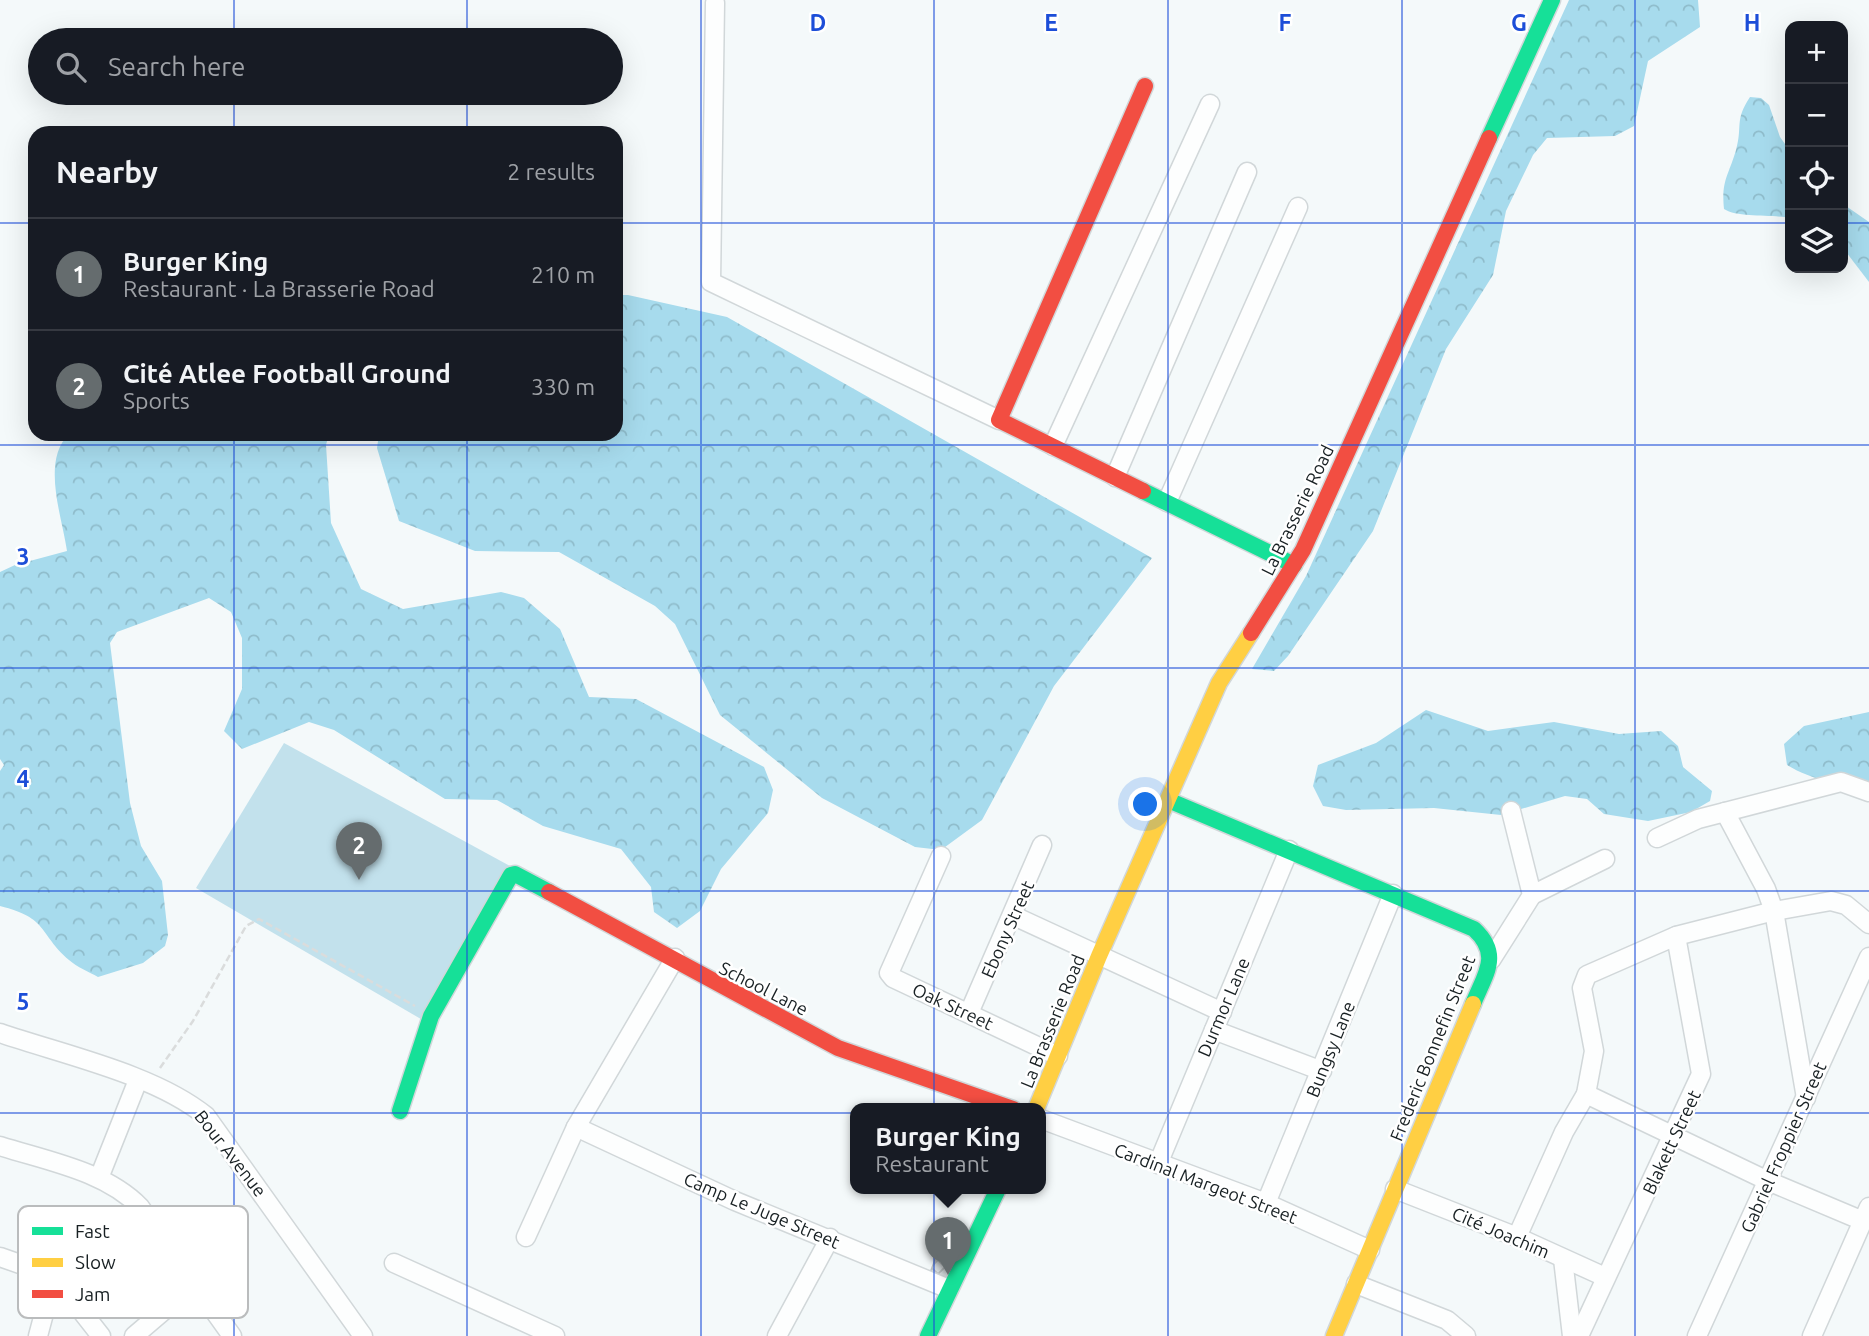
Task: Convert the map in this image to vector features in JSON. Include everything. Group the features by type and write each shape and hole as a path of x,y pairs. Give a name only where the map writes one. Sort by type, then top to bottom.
{"street":[{"name":"La Brasserie Road","path":"1038,1103 1099,956 1219,683 1294,565 1552,0"},
{"path":"715,3 711,282 1294,565"},
{"path":"999,420 1145,86"},
{"path":"1053,446 1210,104"},
{"path":"1115,477 1247,172"},
{"path":"1167,502 1298,207"},
{"path":"1657,838 1698,819 1841,782 1869,792"},
{"name":"Frederic Bonnefin Street","path":"1168,800 1474,929 1488,943 1491,960 1334,1336"},
{"path":"1511,811 1532,895"},
{"path":"1725,812 1766,889 1774,911 1806,1098"},
{"name":"Ebony Street","path":"969,1013 1014,916 1042,845"},
{"name":"Durmor Lane","path":"1158,1164 1289,850"},
{"name":"Oak Street","path":"941,856 889,973 893,978 1058,1056"},
{"path":"1491,960 1532,895 1605,859"},
{"name":"School Lane","path":"431,1016 511,875 675,958 700,976 838,1048 996,1103"},
{"name":"Bungsy Lane","path":"1266,1203 1393,894"},
{"path":"1517,1237 1564,1132 1586,1094 1594,1051 1582,988 1587,975 1676,936 1774,911 1832,901 1846,905 1869,924"},
{"path":"1014,916 1222,1012"},
{"name":"Blakett Street","path":"1579,1336 1675,1136 1701,1074 1676,936"},
{"name":"Gabriel Froppier Street","path":"1697,1336 1869,957"},
{"path":"526,1237 576,1127 675,958"},
{"path":"400,1111 431,1016"},
{"path":"1213,1030 1322,1071"},
{"name":"Bour Avenue","path":"0,1033 144,1081 189,1102 206,1116 363,1336"},
{"path":"99,1178 144,1081"},
{"path":"1586,1094 1768,1181 1866,1214 1812,1336"},
{"name":"Cardinal Margeot Street","path":"1046,1121 1266,1203 1370,1250"},
{"name":"Camp Le Juge Street","path":"576,1127 735,1201 949,1289"},
{"path":"0,1146 99,1178 125,1192 139,1206"},
{"name":"Cité Joachim","path":"1395,1189 1517,1237 1605,1277"},
{"path":"928,1336 996,1194"},
{"path":"777,1336 830,1238"},
{"path":"0,1257 18,1263"},
{"path":"1563,1259 1572,1336"},
{"path":"394,1263 555,1336"},
{"path":"1356,1284 1447,1320 1466,1336"},
{"path":"38,1336 43,1318"},
{"path":"87,1318 101,1336"},
{"path":"134,1336 155,1318"},
{"path":"219,1318 232,1336"}],"path":[{"path":"144,1081 193,1021 246,926 259,919 431,1016"}],"green space":[{"path":"1569,0 1698,0 1700,27 1648,61 1634,126 1615,136 1547,138 1533,155 1506,211 1493,275 1446,349 1373,531 1288,656 1274,671 1252,669 1306,576"},
{"path":"1750,97 1761,98 1769,105 1785,144 1785,218 1737,214 1724,209 1725,184 1738,142 1742,112"},
{"path":"1848,207 1869,222 1869,282 1848,255"},
{"path":"623,295 628,295 727,317 1152,558 1054,686 982,820 941,850 915,847 822,798 720,715 675,624 655,606 559,552 475,551 399,521 377,448 378,441 623,441"},
{"path":"64,441 327,441 331,523 361,589 403,609 501,592 524,598 560,629 589,697 636,699 764,767 773,790 768,813 721,869 700,911 677,928 654,912 651,887 621,849 543,826 497,800 445,799 334,730 309,722 242,749 224,731 242,689 242,638 231,612 209,598 117,632 110,643 130,803 141,846 162,881 168,935 165,946 143,963 98,977 72,963 35,921 0,906 0,771 4,765 0,759 0,572 15,565 67,551 55,474"},
{"path":"1426,710 1488,731 1554,722 1619,734 1661,731 1678,746 1683,767 1712,791 1710,801 1691,812 1648,821 1604,814 1587,799 1565,796 1501,815 1434,808 1346,810 1323,806 1313,786 1318,765 1376,743"},
{"path":"1869,712 1869,797 1787,765 1784,744 1804,726"}],"shaded area":[{"path":"284,743 523,873 426,1022 196,888"}],"building":[{"path":"936,1258 958,1267 951,1284 929,1276"}],"traffic: fast":[{"path":"1489,138 1552,0"},
{"path":"1143,491 1294,565"},
{"path":"1168,800 1474,929 1482,938 1489,956 1486,974 1473,1004"},
{"path":"400,1111 431,1016 511,875 515,874 549,892"},
{"path":"928,1336 996,1194"}],"traffic: slow":[{"path":"1038,1103 1099,956 1219,683 1251,633"},
{"path":"1334,1336 1473,1004"}],"traffic: jam":[{"path":"1143,491 999,420 1145,86"},
{"path":"1251,633 1303,550 1489,138"},
{"path":"549,892 838,1048 996,1103"}],"place":[{"name":"Cité Atlee Football Ground","path":"359,880"},
{"name":"Burger King","path":"948,1275"}]}
